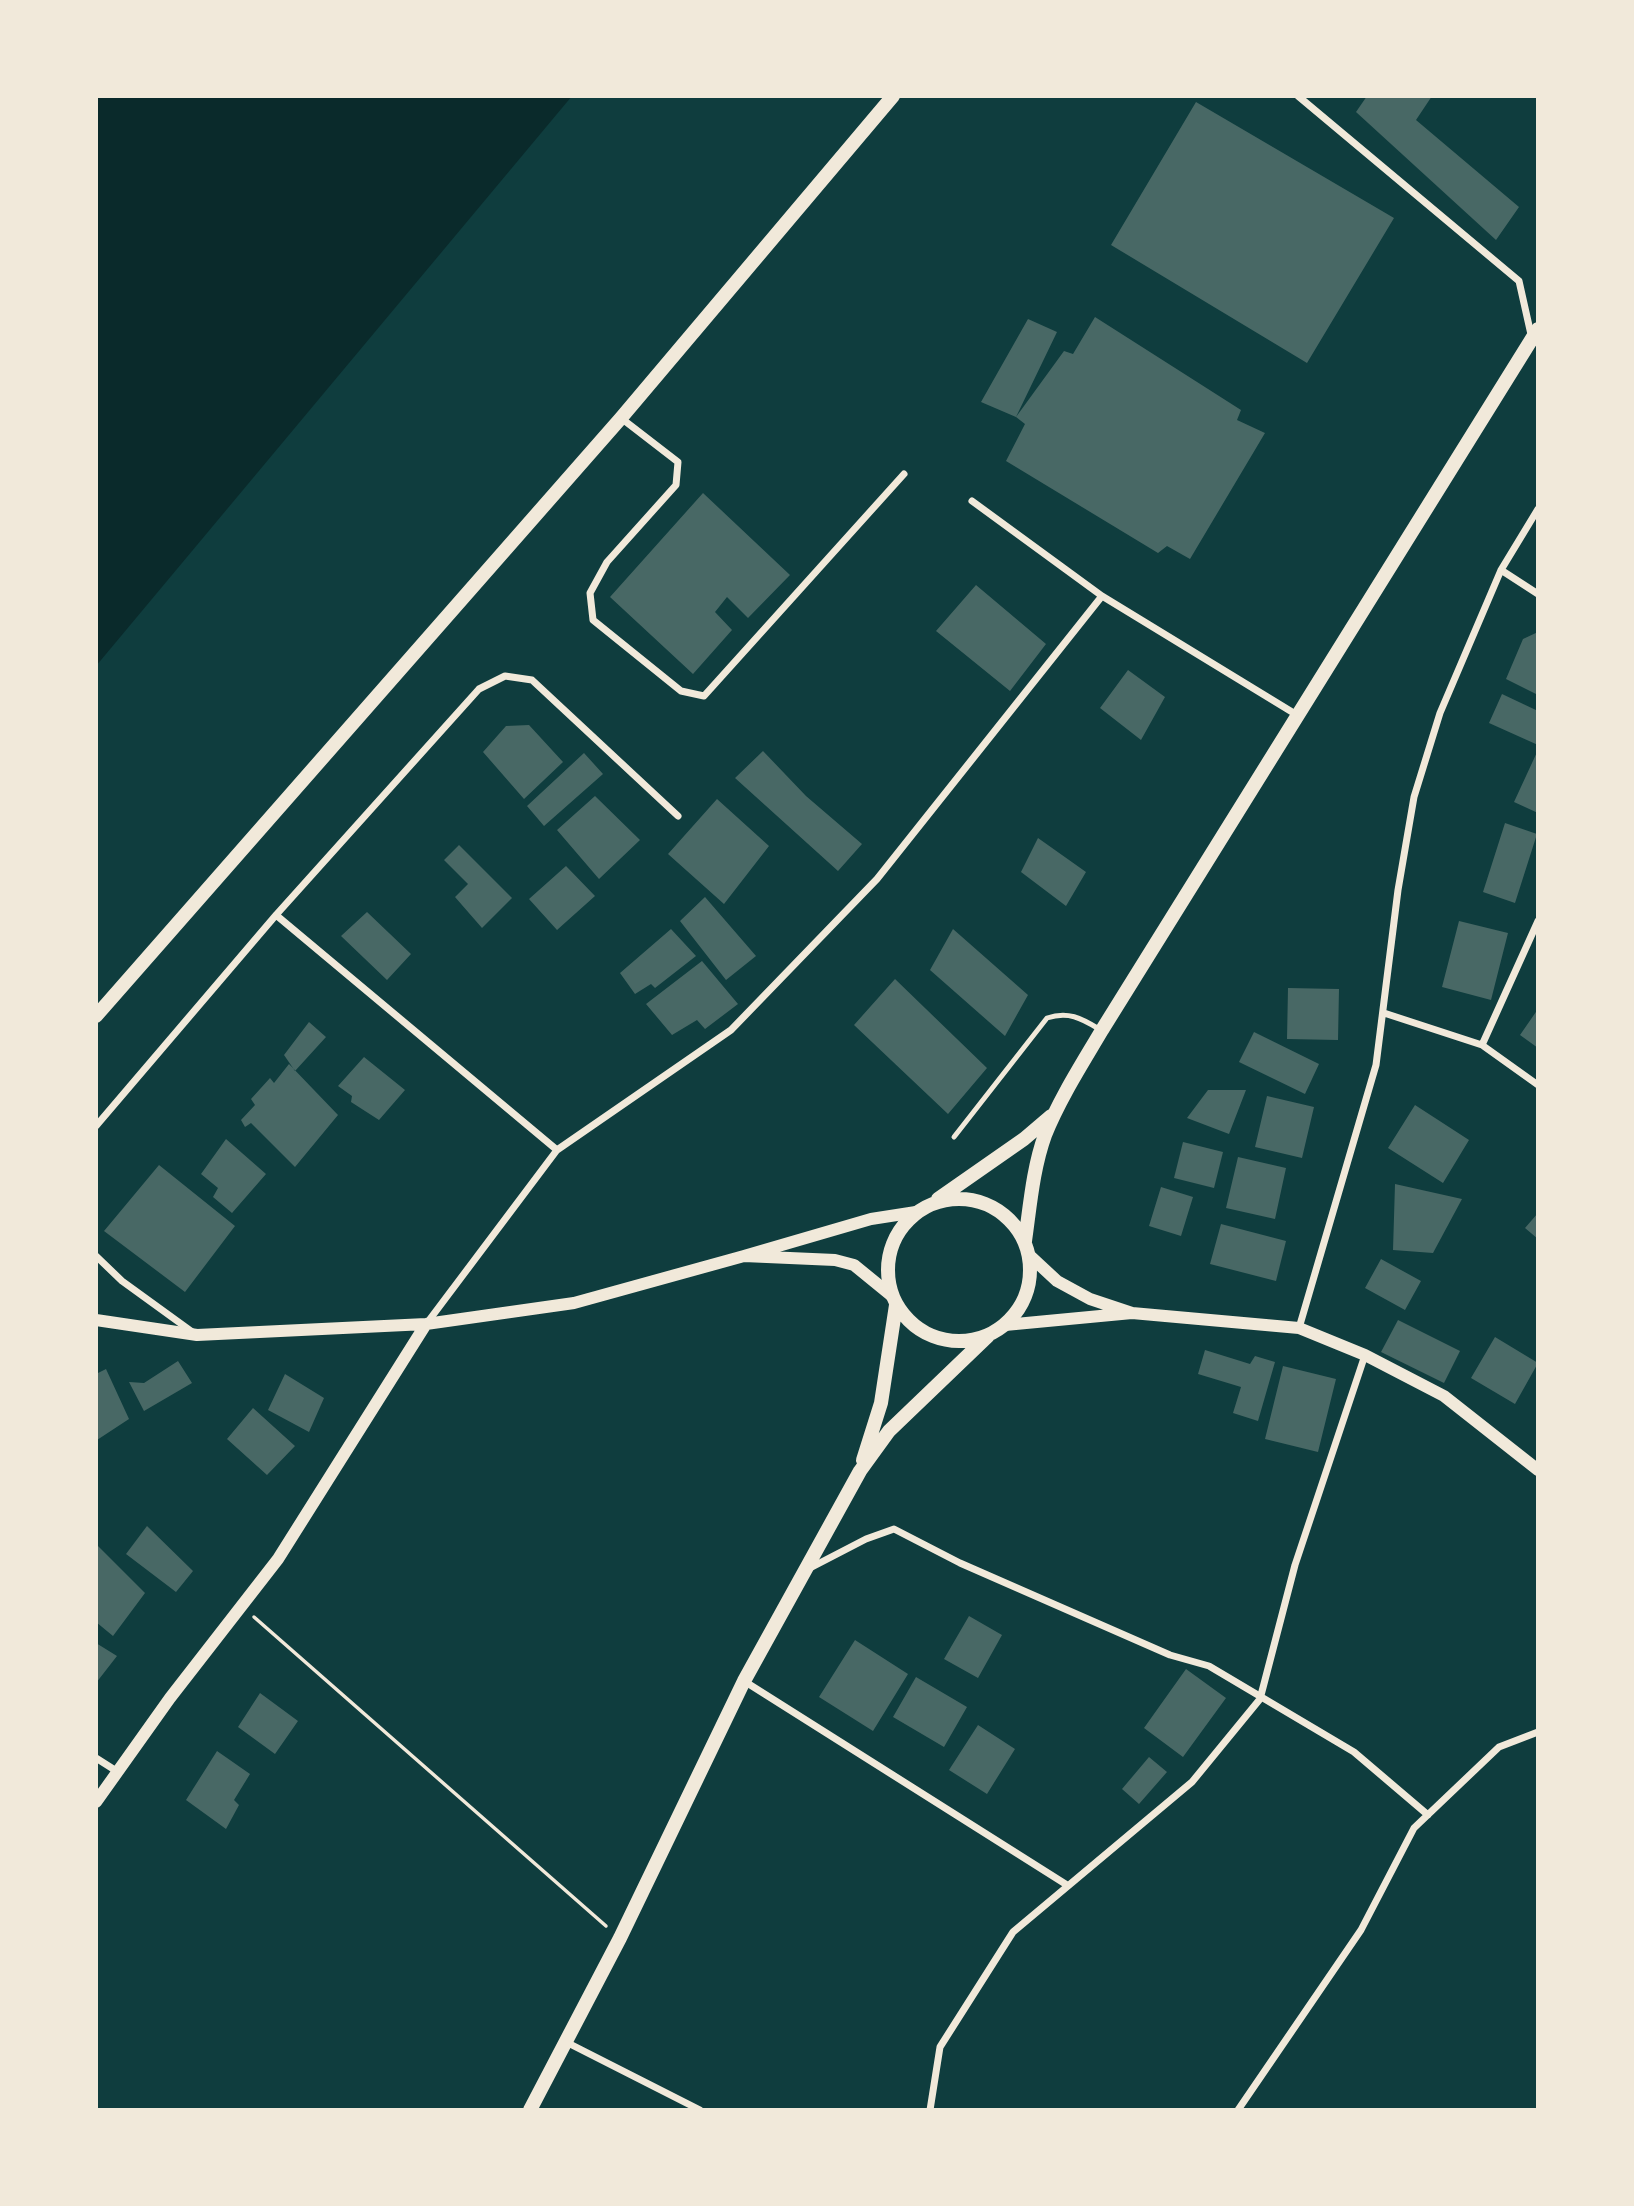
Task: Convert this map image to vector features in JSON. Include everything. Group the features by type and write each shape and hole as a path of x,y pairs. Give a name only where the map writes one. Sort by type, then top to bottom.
{"main road":[{"path":"96,1016 621,418 893,96"},
{"path":"530,2110 620,1938 744,1681 860,1471 889,1430 988,1336 1005,1325 1021,1305 1030,1281 1027,1248 1035,1177 1044,1137 1102,1030 1536,337"},
{"path":"860,1471 881,1403 894,1300 887,1265 896,1235 916,1212 936,1202 1024,1139 1055,1113"},
{"path":"936,1202 962,1197 988,1204 1010,1219 1027,1248"},
{"path":"894,1300 909,1322 936,1338 967,1341 988,1336"}],"street":[{"path":"1298,96 1519,281 1536,337"},
{"path":"621,418 678,462 676,485 607,562 590,593 593,620 681,691 704,696 904,474"},
{"path":"972,501 1102,596 1298,715"},
{"path":"1298,1328 1376,1065 1398,890 1414,797 1440,713 1501,570 1538,509"},
{"path":"1501,570 1538,594"},
{"path":"96,1802 278,1559 426,1324 557,1150 731,1030 877,879 1102,596"},
{"path":"96,1126 276,915 480,689 505,676 531,680 678,816"},
{"path":"276,915 557,1150"},
{"path":"1482,1045 1538,921"},
{"path":"1384,1013 1482,1045 1538,1085"},
{"path":"96,1320 197,1335 426,1324 574,1303 871,1219 916,1212"},
{"path":"1027,1248 1057,1281 1090,1299 1132,1312"},
{"path":"96,1256 122,1281 197,1335"},
{"path":"744,1256 854,1265 894,1300"},
{"path":"1005,1325 1132,1312 1298,1328 1365,1355 1444,1396 1538,1470"},
{"path":"933,2109 940,2047 1013,1932 1192,1782 1260,1699 1295,1564 1365,1355"},
{"path":"804,1571 839,1551 894,1529 960,1563 1170,1655 1209,1666 1260,1699 1354,1752 1428,1815"},
{"path":"744,1681 1066,1885"},
{"path":"1238,2110 1361,1930 1414,1828 1499,1747 1538,1732"},
{"path":"96,1758 118,1772"},
{"path":"566,2042 700,2110"}],"lane":[{"path":"954,1137 1047,1018 1061,1013 1079,1017 1102,1030"}],"path":[{"path":"242,1606 620,1938"}],"water":[{"path":"96,96 572,96 96,666"}],"building":[{"path":"1367,96 1432,96 1416,120 1519,207 1496,240 1356,112"},
{"path":"1196,102 1394,218 1307,363 1111,245"},
{"path":"1095,317 1241,410 1237,420 1265,433 1190,559 1167,546 1158,553 1006,461 1025,424 1016,417 1064,351 1073,354"},
{"path":"1028,319 1057,332 1016,417 981,402"},
{"path":"703,493 790,575 748,618 727,597 715,612 732,630 693,674 610,597"},
{"path":"976,585 1046,644 1010,691 936,631"},
{"path":"1538,632 1538,695 1506,679 1523,639"},
{"path":"1128,670 1165,697 1141,740 1100,708"},
{"path":"1502,694 1538,711 1538,745 1489,723"},
{"path":"529,725 563,762 524,799 483,752 506,726"},
{"path":"1538,750 1538,813 1514,802"},
{"path":"763,751 806,796 862,844 838,871 735,778"},
{"path":"584,753 603,774 544,826 527,806"},
{"path":"595,796 640,840 599,879 557,830"},
{"path":"717,799 769,846 724,904 668,854"},
{"path":"1505,823 1537,834 1515,903 1483,892"},
{"path":"1038,838 1086,872 1066,906 1021,872"},
{"path":"459,845 512,898 482,928 455,897 468,884 444,860"},
{"path":"566,866 595,896 557,930 529,899"},
{"path":"705,897 756,956 726,980 680,921"},
{"path":"367,912 411,954 387,980 341,936"},
{"path":"1459,921 1508,933 1491,1000 1442,987"},
{"path":"671,929 696,956 655,988 651,984 635,994 620,973"},
{"path":"953,929 1028,995 1005,1036 930,970"},
{"path":"702,961 738,1004 705,1029 697,1020 672,1035 646,1004"},
{"path":"895,979 987,1068 948,1114 854,1025"},
{"path":"1288,988 1339,989 1338,1040 1287,1039"},
{"path":"1538,1009 1538,1048 1520,1035"},
{"path":"309,1022 326,1037 295,1071 284,1055"},
{"path":"1254,1032 1319,1064 1305,1094 1239,1062"},
{"path":"364,1057 405,1090 379,1120 351,1102 352,1096 338,1086"},
{"path":"289,1064 338,1115 295,1167 251,1123 245,1127 241,1120 255,1105 251,1099 270,1078 274,1083"},
{"path":"1208,1090 1246,1090 1229,1134 1187,1118"},
{"path":"1267,1096 1314,1107 1302,1158 1255,1147"},
{"path":"1415,1105 1469,1140 1443,1183 1388,1148"},
{"path":"226,1139 266,1174 232,1213 213,1197 218,1188 201,1174"},
{"path":"1183,1142 1223,1152 1214,1188 1174,1178"},
{"path":"1238,1157 1286,1168 1275,1219 1226,1208"},
{"path":"159,1165 235,1226 185,1292 104,1231"},
{"path":"1395,1184 1462,1199 1433,1253 1393,1250"},
{"path":"1161,1187 1193,1197 1181,1236 1149,1226"},
{"path":"1538,1213 1538,1239 1525,1228"},
{"path":"1221,1224 1286,1241 1276,1281 1210,1264"},
{"path":"1381,1259 1421,1281 1405,1310 1365,1288"},
{"path":"1398,1320 1460,1351 1444,1383 1381,1352"},
{"path":"1495,1337 1538,1363 1515,1404 1471,1378"},
{"path":"1205,1350 1250,1364 1255,1356 1275,1362 1258,1421 1233,1413 1241,1387 1198,1374"},
{"path":"178,1361 192,1383 144,1411 129,1382 144,1383"},
{"path":"1283,1366 1336,1379 1318,1452 1265,1439"},
{"path":"106,1369 129,1419 97,1440 96,1374"},
{"path":"285,1374 324,1398 309,1432 268,1410"},
{"path":"253,1408 295,1446 267,1475 227,1439"},
{"path":"147,1526 193,1571 176,1592 126,1554"},
{"path":"96,1544 145,1593 113,1636 96,1622"},
{"path":"969,1616 1002,1635 978,1678 944,1659"},
{"path":"855,1640 908,1674 873,1731 819,1697"},
{"path":"96,1643 117,1656 96,1683"},
{"path":"1186,1669 1226,1698 1183,1757 1144,1728"},
{"path":"916,1677 967,1707 944,1747 893,1717"},
{"path":"260,1693 298,1721 275,1754 238,1727"},
{"path":"978,1725 1015,1749 987,1794 949,1770"},
{"path":"217,1751 250,1774 234,1800 239,1805 226,1829 186,1800"},
{"path":"1149,1757 1167,1772 1139,1804 1122,1789"}]}
